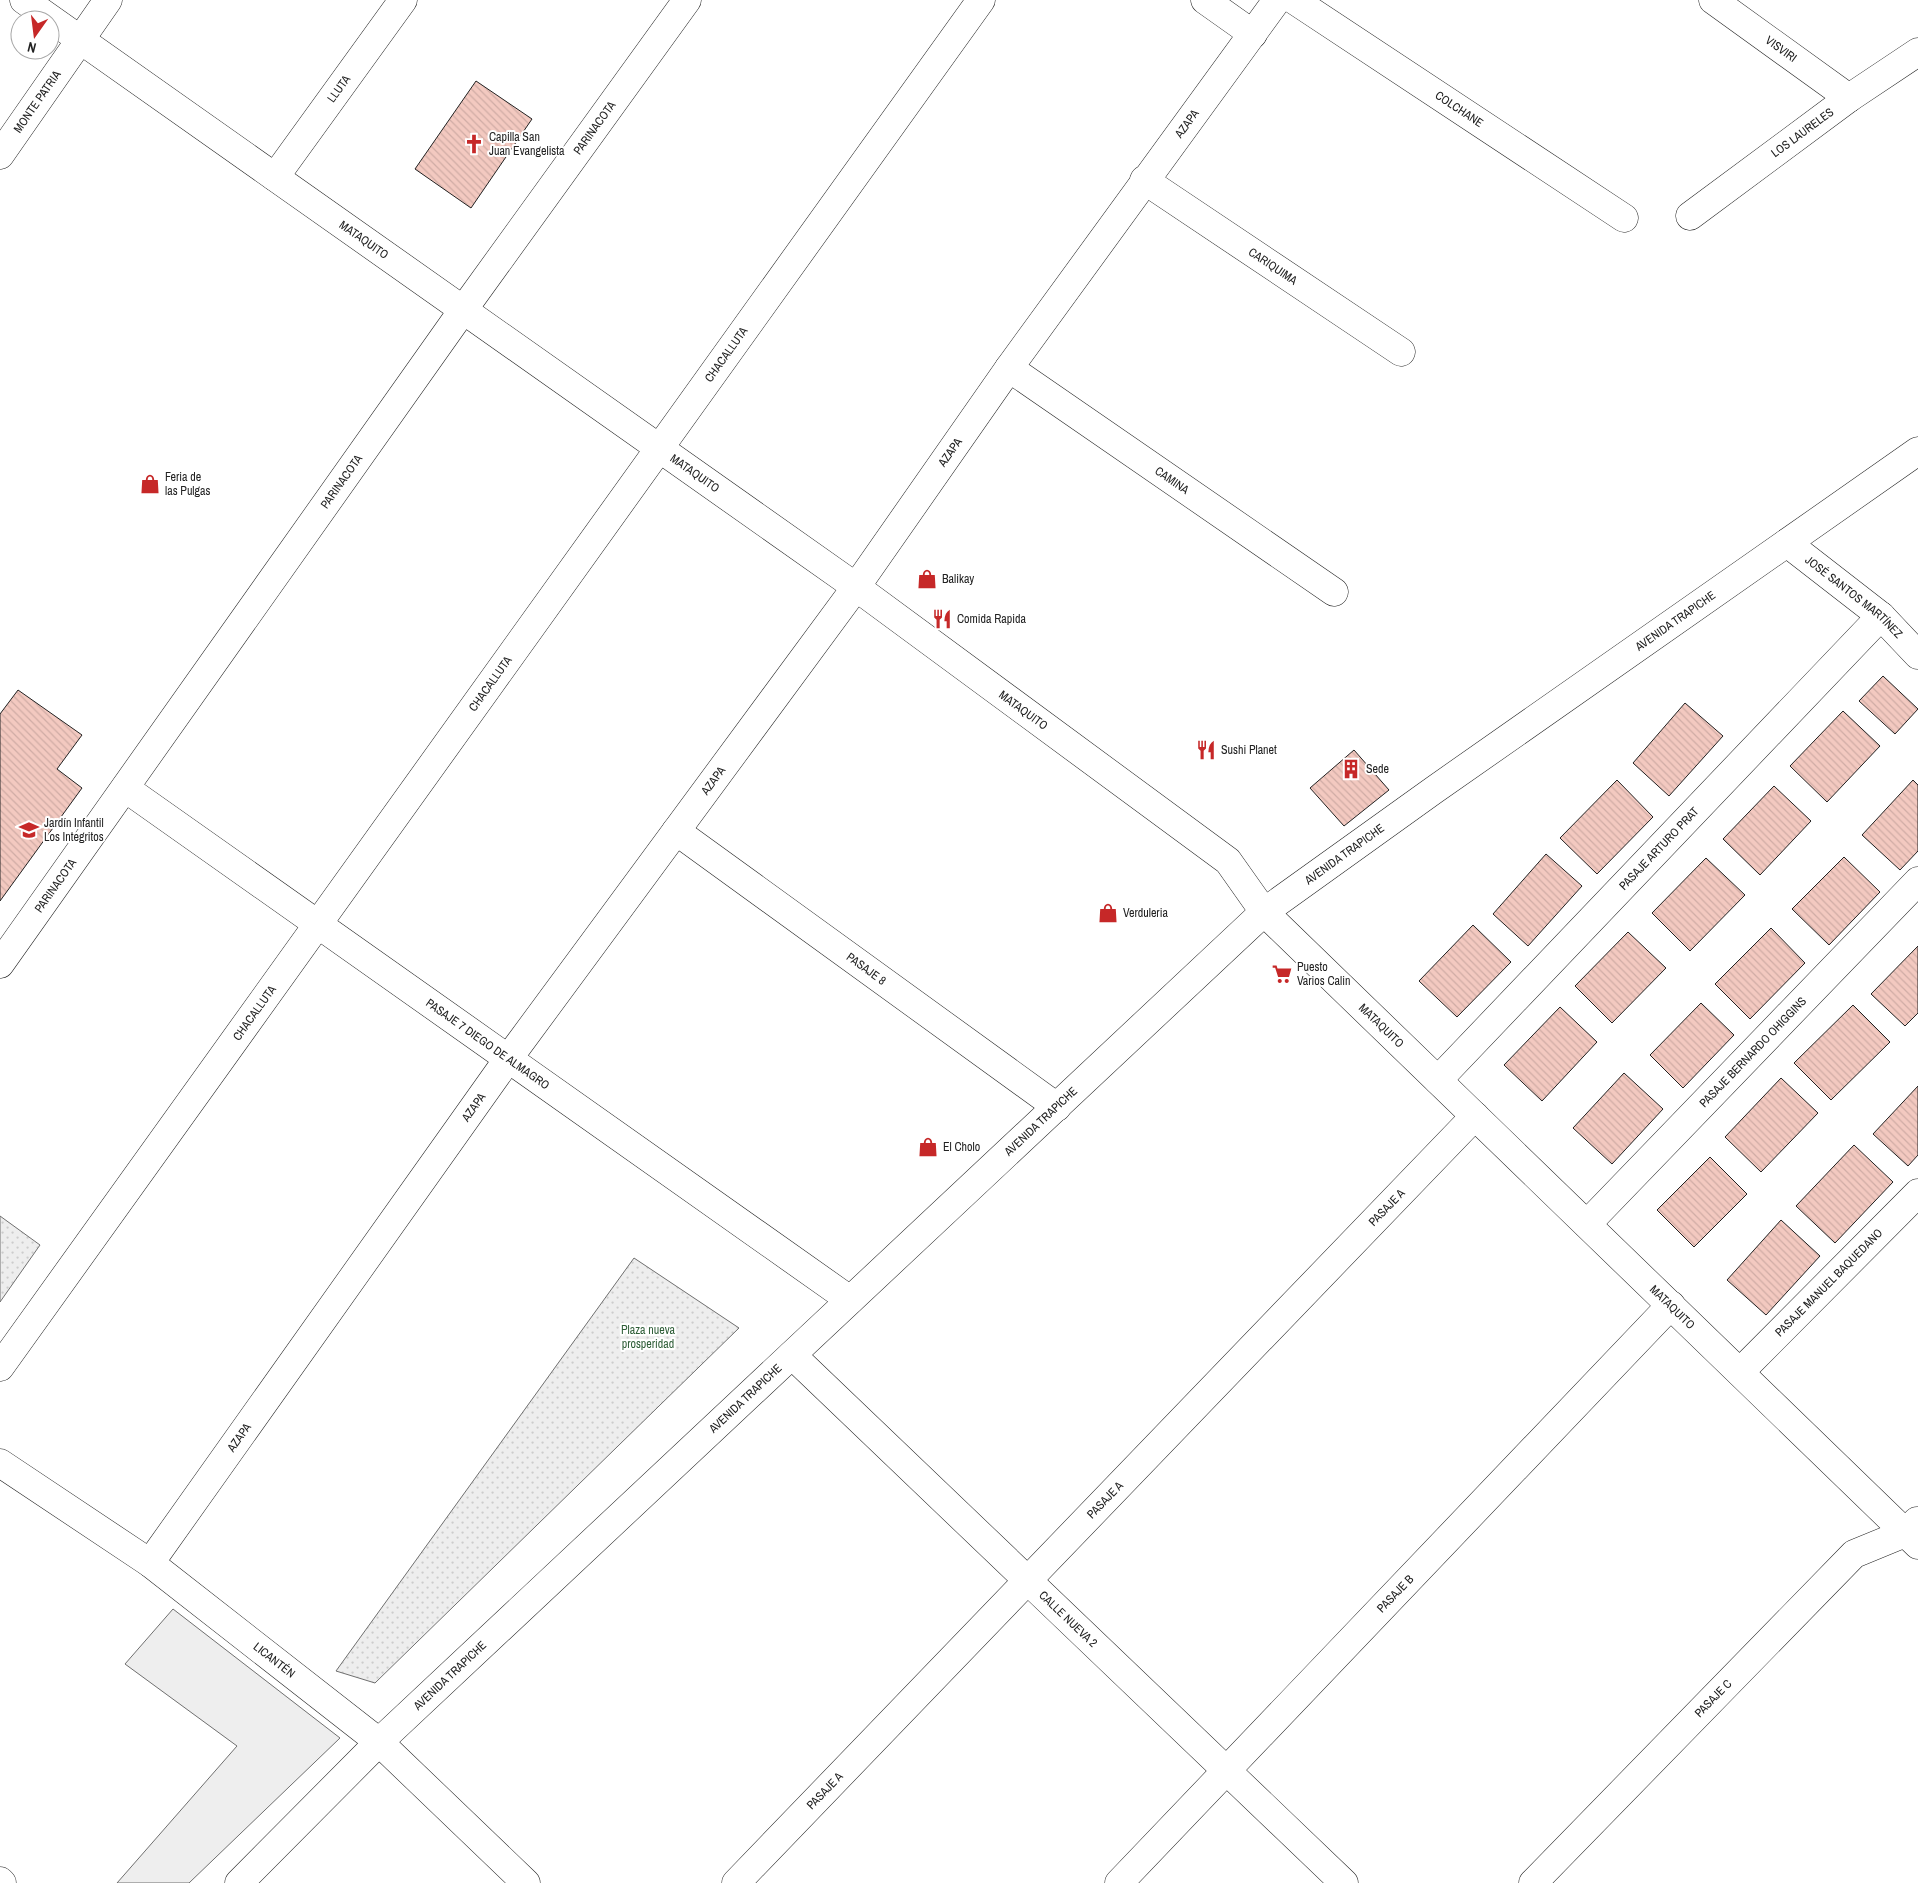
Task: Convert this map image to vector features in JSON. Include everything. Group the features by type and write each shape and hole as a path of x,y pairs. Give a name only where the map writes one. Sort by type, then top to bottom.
{"street":[{"name":"MATAQUITO","path":"24,0 856,587 1228,861 1264,912 1740,1372 1914,1532"},
{"name":"MONTE PATRIA","path":"0,155 108,0"},
{"name":"LLUTA","path":"275,177 403,0"},
{"name":"PARINACOTA","path":"0,964 463,310 687,0"},
{"name":"CHACALLUTA","path":"0,1367 981,0"},
{"path":"1205,0 1253,34"},
{"name":"AZAPA","path":"150,1563 508,1058 856,587 1008,368 1276,0"},
{"name":"COLCHANE","path":"1294,0 1624,218"},
{"name":"VISVIRI","path":"1713,0 1849,98"},
{"name":"LOS LAURELES","path":"1690,216 1849,98 1918,52"},
{"name":"CARIQUIMA","path":"1144,180 1401,352"},
{"name":"CAMINA","path":"1008,368 1334,592"},
{"name":"AVENIDA TRAPICHE","path":"240,1883 379,1742 1264,912 1434,790 1918,451"},
{"name":"JOSÉ SANTOS MARTÍNEZ","path":"1787,543 1881,616 1918,655"},
{"name":"PASAJE ARTURO PRAT","path":"1438,1080 1881,616"},
{"name":"PASAJE 7 DIEGO DE ALMAGRO","path":"125,788 850,1300"},
{"name":"PASAJE 8","path":"676,831 1056,1107"},
{"name":"PASAJE BERNARDO OHIGGINS","path":"1587,1224 1918,881"},
{"name":"PASAJE A","path":"736,1883 1475,1116"},
{"name":"PASAJE MANUEL BAQUEDANO","path":"1740,1372 1918,1194"},
{"name":"PASAJE B","path":"1119,1883 1671,1305"},
{"name":"CALLE NUEVA 2","path":"792,1355 1344,1883"},
{"name":"LICANTÉN","path":"0,1463 150,1563 379,1742 526,1883"},
{"name":"PASAJE C","path":"1533,1883 1854,1554 1914,1532"}],"green space":[{"path":"0,1216 40,1245 0,1302"},
{"name":"Plaza nueva prosperidad","path":"634,1258 739,1328 375,1683 336,1671"},
{"path":"173,1609 340,1738 189,1883 117,1883 237,1746 125,1664"}],"building":[{"name":"Capilla San Juan Evangelista","path":"476,81 532,119 471,208 415,169"},
{"path":"1883,676 1918,709 1895,734 1859,701"},
{"name":"Jardín Infantil Los Integritos","path":"18,690 82,735 57,769 82,788 0,901 0,714"},
{"path":"1685,703 1723,736 1669,796 1633,763"},
{"path":"1843,711 1880,746 1827,802 1790,766"},
{"name":"Sede","path":"1354,750 1389,790 1344,826 1310,788"},
{"path":"1617,780 1653,817 1597,874 1560,838"},
{"path":"1913,780 1918,785 1918,851 1900,870 1862,835"},
{"path":"1774,786 1811,821 1760,875 1723,839"},
{"path":"1546,854 1582,886 1528,946 1493,914"},
{"path":"1844,857 1880,892 1829,945 1792,909"},
{"path":"1706,858 1745,895 1690,951 1652,913"},
{"path":"1473,925 1511,962 1457,1017 1419,981"},
{"path":"1771,928 1805,963 1750,1019 1715,984"},
{"path":"1628,932 1666,968 1612,1023 1575,986"},
{"path":"1918,946 1918,1013 1905,1026 1871,994"},
{"path":"1701,1003 1734,1035 1683,1088 1650,1055"},
{"path":"1853,1005 1890,1042 1831,1100 1794,1063"},
{"path":"1560,1007 1597,1042 1542,1101 1504,1065"},
{"path":"1624,1073 1663,1109 1612,1164 1573,1128"},
{"path":"1781,1078 1818,1113 1761,1172 1725,1137"},
{"path":"1918,1086 1918,1155 1908,1166 1873,1134"},
{"path":"1854,1145 1893,1182 1835,1243 1796,1206"},
{"path":"1710,1157 1747,1194 1694,1247 1657,1210"},
{"path":"1781,1220 1820,1256 1766,1315 1727,1280"}],"place":[{"name":"Capilla San Juan Evangelista","path":"474,144"},
{"name":"Feria de las Pulgas","path":"150,484"},
{"name":"Balikay","path":"927,579"},
{"name":"Comida Rapida","path":"942,619"},
{"name":"Sushi Planet","path":"1206,750"},
{"name":"Sede","path":"1351,769"},
{"name":"Jardín Infantil Los Integritos","path":"29,830"},
{"name":"Verduleria","path":"1108,913"},
{"name":"Puesto Varios Calin","path":"1282,974"},
{"name":"El Cholo","path":"928,1147"}]}
